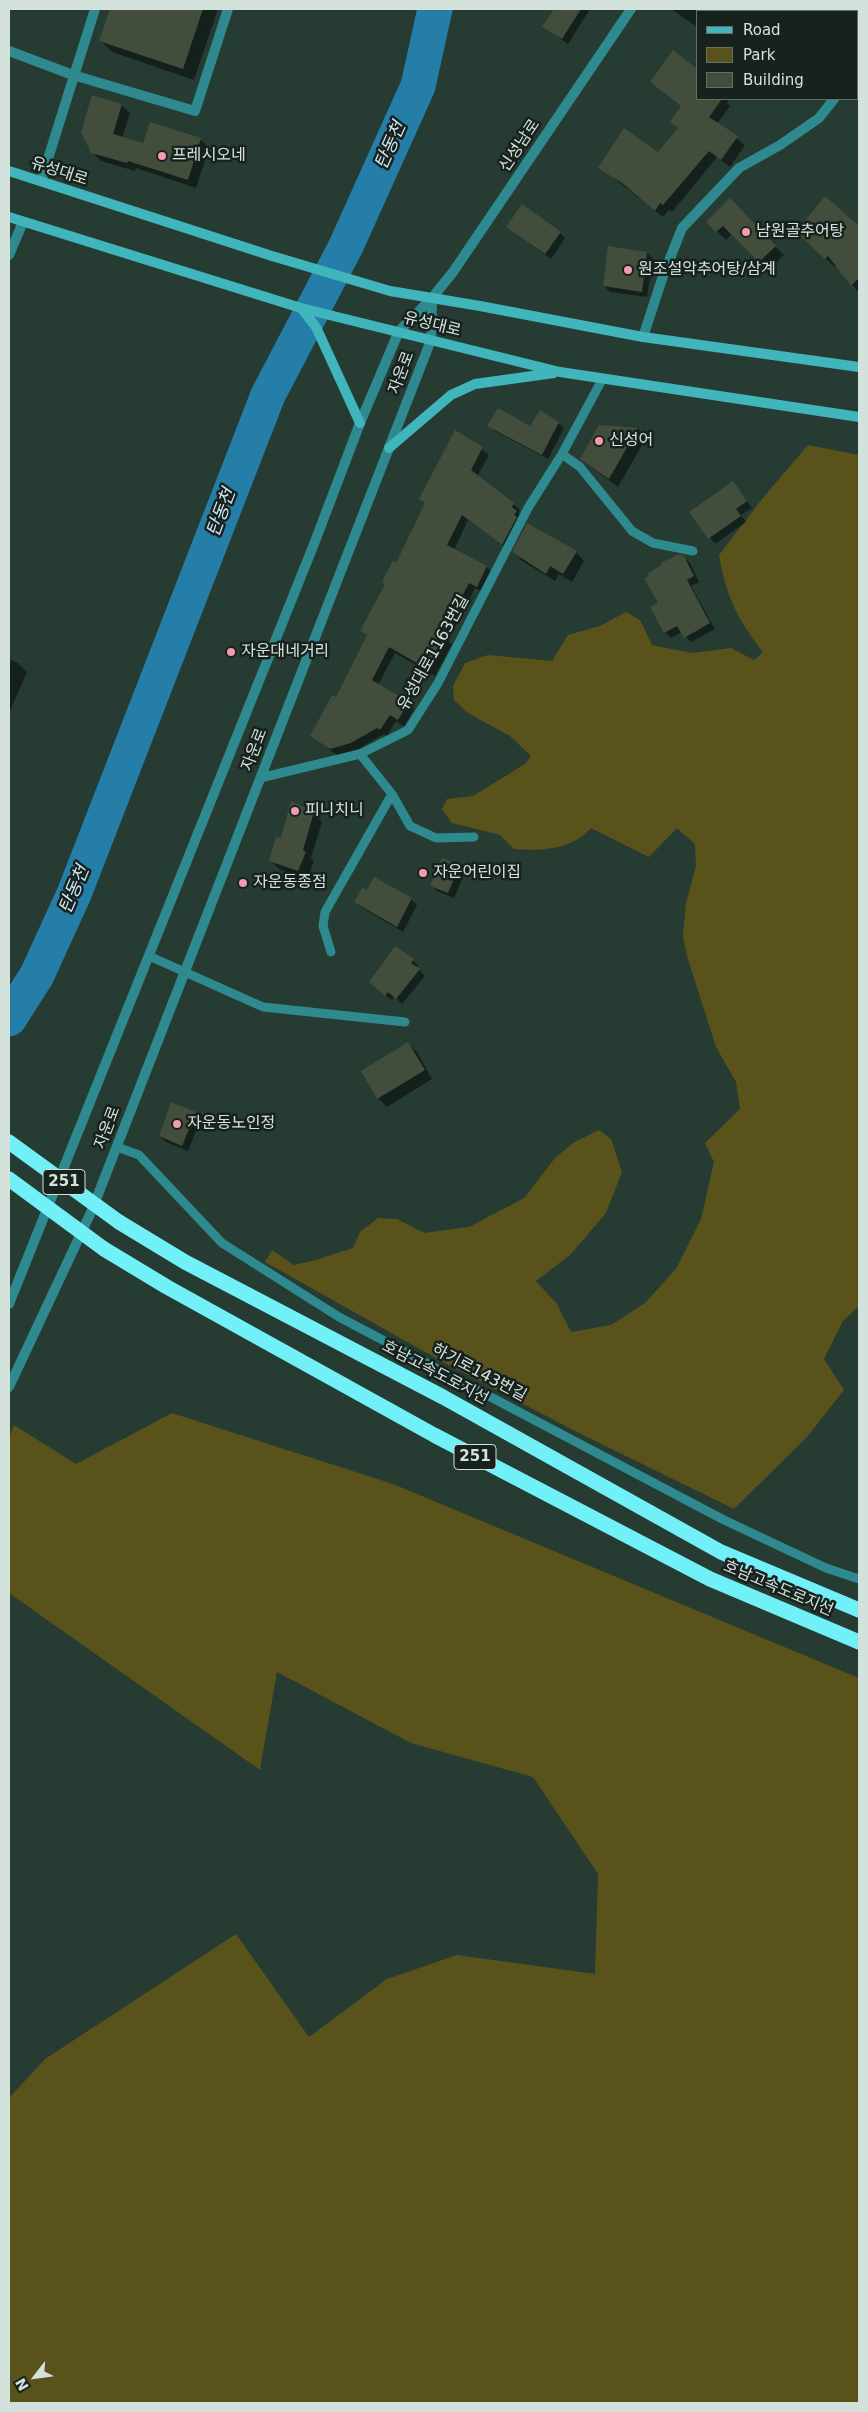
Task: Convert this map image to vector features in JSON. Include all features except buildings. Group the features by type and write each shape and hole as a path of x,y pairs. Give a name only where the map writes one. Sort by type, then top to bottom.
{"highway":[{"name":"호남고속도로지선","path":"9,1142 119,1222 185,1262 443,1397 720,1552 859,1610"},
{"name":"호남고속도로지선","path":"9,1179 104,1248 167,1287 442,1440 710,1579 859,1642"}],"main road":[{"name":"유성대로","path":"9,171 272,256 390,291 643,337 859,367"},
{"name":"유성대로","path":"9,217 252,291 301,308 560,372 859,417"},
{"path":"301,308 316,327 360,423"},
{"path":"389,448 451,395 459,391 475,384 560,372"}],"street":[{"path":"40,181 95,9"},
{"path":"9,51 73,75 195,111 228,9"},
{"name":"신성남로","path":"432,298 453,272 631,9"},
{"path":"643,337 663,276 682,228 739,168 780,145 820,118 833,100"},
{"path":"9,256 23,222"},
{"name":"자운로","path":"9,1304 398,331 432,298"},
{"name":"자운로","path":"9,1386 92,1210 431,340 432,298"}],"lane":[{"name":"유성대로1163번길","path":"260,778 360,754 408,730 438,683 528,508 562,454 604,378"},
{"path":"562,454 580,467 632,531 652,543 693,551"},
{"path":"360,754 392,794 410,826 436,838 474,837"},
{"path":"331,952 323,926 325,912 392,794"},
{"path":"149,956 184,974 263,1007 405,1022"},
{"name":"하기로143번길","path":"117,1147 139,1155 222,1243 339,1317 724,1520 826,1568 859,1579"}],"green space":[{"path":"808,445 859,455 859,1306 843,1321 824,1359 844,1390 807,1437 734,1509 573,1430 443,1362 265,1262 272,1250 294,1265 353,1248 360,1232 378,1218 397,1219 424,1233 469,1227 524,1198 555,1158 573,1143 599,1130 611,1139 622,1172 606,1213 570,1255 536,1281 557,1304 571,1332 611,1325 645,1303 676,1269 701,1219 714,1162 705,1143 740,1109 736,1082 716,1047 687,956 683,936 686,903 696,866 695,844 677,828 649,857 591,828 575,841 556,848 514,849 500,835 452,823 442,809 447,799 473,796 525,764 531,756 510,736 468,713 454,700 453,686 465,663 488,655 552,661 568,635 600,626 626,612 640,620 652,645 692,653 731,648 754,660 763,652 739,618 725,583 719,555 762,499"},
{"path":"172,1413 393,1484 859,1678 859,2403 9,2403 9,2098 45,2059 236,1934 309,2037 387,1979 457,1955 595,1974 598,1874 533,1777 411,1743 277,1672 260,1770 9,1593 9,1438 14,1425 76,1464"}],"waterway":[{"name":"탄동천","path":"9,1019 37,975 74,894 268,395 346,246 418,86 435,9"}],"place":[{"name":"프레시오네","path":"162,156"},
{"name":"남원골추어탕","path":"746,232"},
{"name":"원조설악추어탕/삼계","path":"628,270"},
{"name":"신성어","path":"599,441"},
{"name":"자운대네거리","path":"231,652"},
{"name":"피니치니","path":"295,811"},
{"name":"자운어린이집","path":"423,873"},
{"name":"자운동종점","path":"243,883"},
{"name":"자운동노인정","path":"177,1124"}]}
